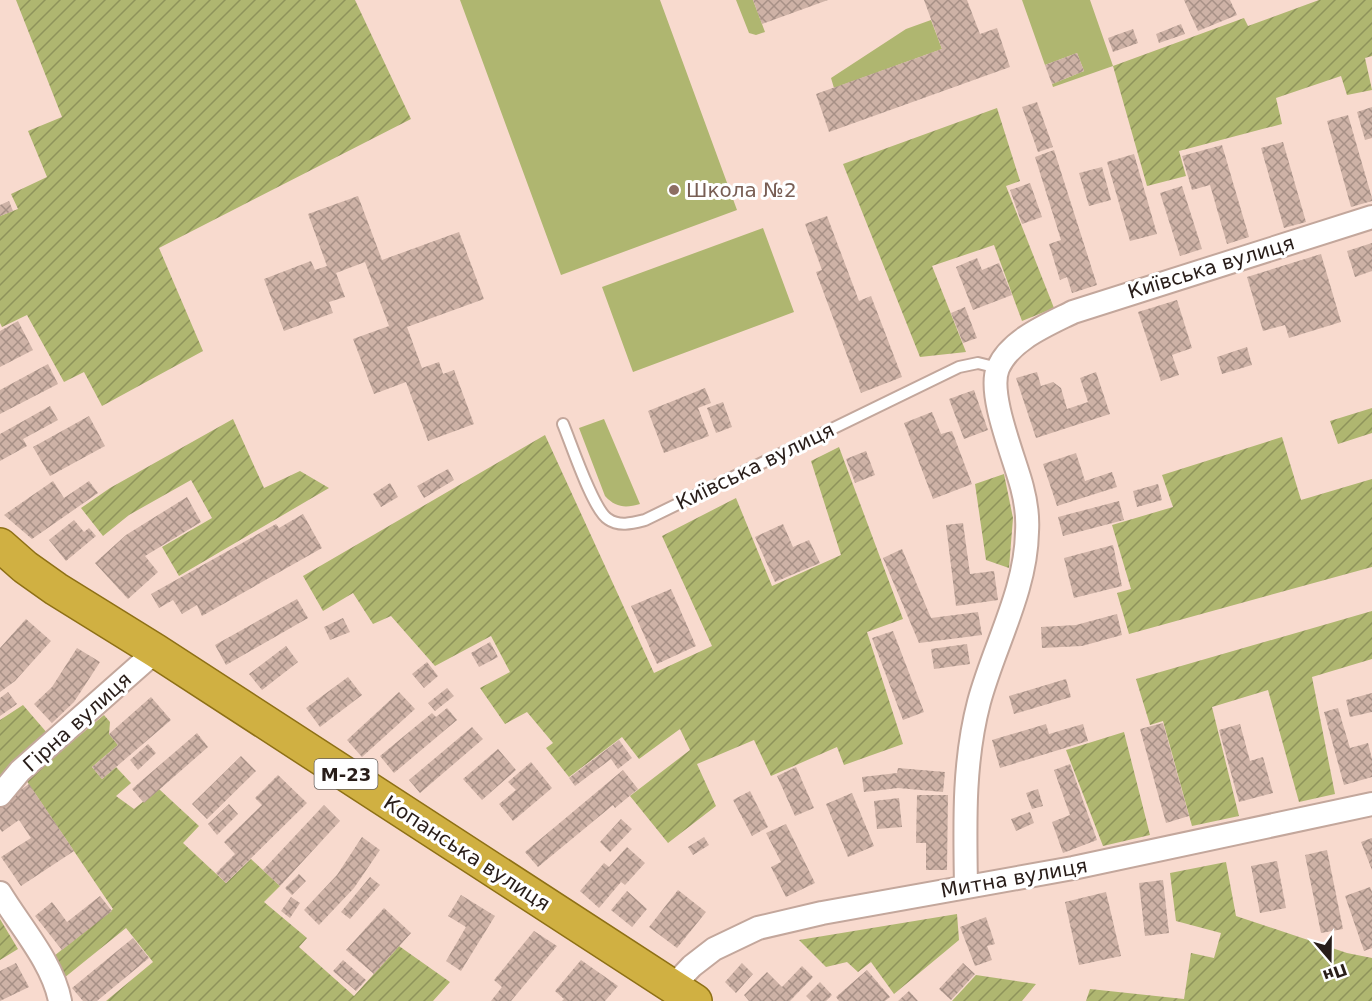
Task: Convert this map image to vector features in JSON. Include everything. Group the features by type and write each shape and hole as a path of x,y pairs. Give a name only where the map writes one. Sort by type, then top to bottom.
{"highway":[{"name":"Копанська вулиця","path":"0,545 56,590 156,651 684,994"}],"street":[{"name":"Київська вулиця","path":"998,368 1006,355 1022,341 1072,312 1372,217"},
{"path":"966,887 965,790 971,734 980,699 1018,586 1028,534 1023,489 998,406 995,388 998,368"},
{"name":"Гірна вулиця","path":"0,795 20,771 156,651"},
{"name":"Митна вулиця","path":"684,994 692,966 714,949 758,928 822,913 1096,863 1372,804"},
{"path":"0,893 37,950 52,978 60,1001"}],"lane":[{"name":"Київська вулиця","path":"563,424 597,506 607,519 619,524 630,524 645,520 959,368 978,363 998,368"}],"green space":[{"path":"16,0 355,0 411,119 159,248 203,351 102,406 84,372 64,382 27,315 2,327 0,323 0,216 18,209 11,194 47,177 28,131 62,117"},
{"path":"460,0 660,0 737,210 561,275"},
{"path":"736,0 753,0 765,32 756,35 749,33"},
{"path":"1022,0 1090,0 1113,66 1053,87 1052,84 1084,71 1077,53 1045,65"},
{"path":"1319,0 1372,0 1372,56 1365,58 1372,90 1347,95 1341,76 1276,98 1282,124 1179,151 1186,176 1147,186 1113,66 1244,18 1248,26"},
{"path":"931,20 942,49 834,88 831,78 906,29"},
{"path":"997,108 1020,181 1006,186 1054,308 1022,321 994,245 932,266 966,352 920,357 843,164"},
{"path":"763,228 794,312 633,372 602,287"},
{"path":"1372,408 1372,433 1338,444 1330,421"},
{"path":"233,419 264,488 300,471 329,488 179,576 162,547 212,518 191,480 129,515 103,536 81,508 110,488"},
{"path":"604,419 640,504 621,506 605,496 579,428"},
{"path":"545,435 654,673 712,646 662,536 736,498 772,586 841,555 811,461 839,447 903,619 867,632 903,744 844,765 837,747 771,776 754,740 697,764 716,806 668,843 630,796 690,750 680,729 639,759 622,737 569,777 546,748 553,743 527,712 505,724 480,688 510,672 491,636 435,666 391,616 373,624 353,593 323,611 303,576"},
{"path":"1282,437 1301,500 1372,479 1372,567 1129,634 1117,593 1131,589 1112,525 1173,507 1162,475"},
{"path":"1004,474 1013,518 1009,568 986,560 975,484"},
{"path":"1372,611 1372,659 1312,677 1335,794 1299,802 1268,690 1212,707 1239,816 1192,826 1163,721 1150,725 1136,679"},
{"path":"23,705 48,734 0,778 0,720"},
{"path":"104,715 110,722 109,734 118,745 92,767 102,779 116,767 131,783 116,796 134,809 159,789 199,826 183,843 226,883 251,859 280,886 264,902 307,938 299,947 354,996 399,946 450,982 433,1001 106,1001 153,962 126,928 64,978 54,956 113,909 26,780"},
{"path":"1124,732 1150,835 1103,846 1066,750"},
{"path":"1226,862 1236,916 1347,953 1372,958 1372,1001 1086,1001 1090,989 1184,999 1191,953 1214,958 1221,933 1176,921 1170,873"},
{"path":"957,914 959,940 894,994 871,962 858,972 847,962 826,967 799,940"},
{"path":"0,919 18,949 0,960"},
{"path":"976,975 1036,984 1022,1001 952,1001"}],"building":[{"path":"753,0 828,0 762,24"},
{"path":"924,0 967,0 980,34 997,28 1010,67 829,132 816,94 942,49"},
{"path":"1184,0 1230,0 1237,15 1198,31"},
{"path":"1181,24 1185,34 1159,43 1156,34"},
{"path":"1133,29 1138,43 1113,52 1108,38"},
{"path":"1077,53 1084,71 1052,84 1045,65"},
{"path":"1037,102 1053,147 1038,152 1022,107"},
{"path":"1372,107 1372,138 1365,140 1357,112"},
{"path":"1348,115 1372,198 1372,201 1351,207 1327,121"},
{"path":"1283,142 1306,222 1284,228 1261,148"},
{"path":"1222,145 1249,237 1227,244 1210,185 1192,190 1182,156"},
{"path":"1054,150 1097,285 1072,293 1067,277 1060,280 1049,244 1061,240 1035,157"},
{"path":"1134,154 1157,234 1130,241 1107,162"},
{"path":"1102,167 1111,200 1089,206 1079,173"},
{"path":"1030,183 1042,217 1022,224 1010,190"},
{"path":"1182,186 1202,249 1180,256 1160,193"},
{"path":"358,196 382,260 459,232 484,299 407,327 422,368 439,362 443,374 454,370 474,424 428,441 406,382 374,394 353,339 389,326 365,262 336,273 345,297 329,302 333,313 284,331 264,279 311,261 315,270 327,266 308,214"},
{"path":"9,201 13,211 0,216 0,205"},
{"path":"827,216 859,301 871,296 902,377 861,393 816,272 822,270 805,224"},
{"path":"1372,243 1372,271 1355,277 1347,251"},
{"path":"1321,254 1341,322 1289,338 1285,325 1263,331 1247,277"},
{"path":"977,258 982,270 999,263 1012,295 973,310 956,267"},
{"path":"1177,300 1192,348 1172,355 1179,375 1161,381 1138,312"},
{"path":"965,307 977,338 963,343 951,313"},
{"path":"18,321 33,350 0,367 0,331"},
{"path":"1247,347 1252,365 1222,374 1217,357"},
{"path":"48,364 58,384 0,414 0,390"},
{"path":"1037,372 1041,386 1053,382 1061,388 1067,409 1088,402 1080,378 1096,372 1110,414 1036,438 1016,378"},
{"path":"705,388 711,403 698,408 709,436 664,453 648,411"},
{"path":"974,390 988,430 964,439 949,399"},
{"path":"723,402 732,427 716,433 707,408"},
{"path":"50,406 58,420 23,439 27,446 0,461 0,434"},
{"path":"932,412 941,434 952,431 972,484 933,499 904,423"},
{"path":"89,416 105,446 50,476 33,447"},
{"path":"866,451 875,475 855,483 846,459"},
{"path":"1076,453 1085,481 1112,472 1117,487 1057,506 1043,464"},
{"path":"448,469 454,480 424,498 417,486"},
{"path":"53,481 64,498 89,481 98,493 32,539 4,515"},
{"path":"390,483 398,497 381,507 373,494"},
{"path":"1158,484 1162,500 1137,507 1133,491"},
{"path":"187,497 201,522 145,556 158,572 128,599 95,563 126,535"},
{"path":"1119,501 1124,520 1063,536 1058,517"},
{"path":"303,514 322,548 202,616 197,605 182,614 173,600 159,608 151,594 276,524 279,528"},
{"path":"74,520 84,532 89,528 96,536 66,561 49,540"},
{"path":"963,523 970,574 994,571 998,600 956,606 946,525"},
{"path":"783,524 793,547 809,540 820,563 775,582 755,537"},
{"path":"1113,545 1122,586 1074,598 1064,558"},
{"path":"902,549 931,618 978,612 982,635 919,643 883,558"},
{"path":"671,589 696,646 657,664 631,606"},
{"path":"297,599 308,618 226,665 215,645"},
{"path":"1117,614 1122,635 1082,646 1042,648 1041,627 1076,625"},
{"path":"343,618 350,632 330,640 324,627"},
{"path":"26,619 51,641 15,681 0,692 0,648"},
{"path":"893,631 924,712 903,720 872,638"},
{"path":"490,642 498,657 479,667 471,653"},
{"path":"967,644 970,664 934,669 931,649"},
{"path":"286,646 298,662 262,690 249,674"},
{"path":"77,648 100,662 74,702 52,723 34,704 52,687"},
{"path":"427,662 438,676 424,688 412,674"},
{"path":"348,677 362,695 320,727 306,708"},
{"path":"1066,679 1071,697 1014,714 1009,696"},
{"path":"447,688 454,696 435,711 428,703"},
{"path":"8,692 17,704 0,716 0,698"},
{"path":"399,692 415,709 362,757 347,740"},
{"path":"1372,693 1372,712 1350,717 1346,700"},
{"path":"151,697 171,720 102,779 92,767 118,745 109,734"},
{"path":"447,708 457,720 394,773 380,756 432,713 436,717"},
{"path":"1338,708 1350,748 1368,743 1372,759 1372,777 1344,785 1324,712"},
{"path":"1163,723 1189,816 1166,823 1140,729"},
{"path":"1046,724 1049,734 1083,724 1088,741 1000,768 992,740"},
{"path":"1240,724 1250,761 1263,757 1273,793 1239,802 1219,730"},
{"path":"472,727 483,739 420,793 409,780"},
{"path":"197,733 208,747 144,803 132,789"},
{"path":"619,740 632,758 618,769 611,759 575,786 569,778"},
{"path":"148,744 156,753 138,770 130,760"},
{"path":"498,749 516,770 482,800 463,779"},
{"path":"241,756 256,771 207,819 192,804"},
{"path":"531,762 552,788 513,821 499,804 516,790 508,782"},
{"path":"1070,764 1097,840 1063,853 1052,822 1070,815 1054,770"},
{"path":"796,767 814,808 795,816 777,776"},
{"path":"898,768 945,772 943,792 898,788 864,792 862,777 897,773"},
{"path":"623,770 638,789 615,808 613,805 538,867 525,852"},
{"path":"278,775 307,803 226,883 216,873 235,854 224,842 262,805 255,798"},
{"path":"29,784 74,851 21,886 1,857 31,838 19,820 2,832 0,804"},
{"path":"1038,789 1043,806 1032,809 1026,793"},
{"path":"750,791 768,827 752,836 733,800"},
{"path":"852,793 874,846 848,857 826,804"},
{"path":"917,795 948,795 947,870 926,870 926,843 916,843"},
{"path":"899,798 902,827 877,829 874,801"},
{"path":"229,804 238,814 217,835 208,824"},
{"path":"324,805 340,821 280,886 263,870"},
{"path":"1030,812 1034,823 1016,831 1011,819"},
{"path":"621,819 632,829 610,852 600,842"},
{"path":"786,824 815,883 786,897 771,867 781,862 766,833"},
{"path":"362,837 380,850 354,888 319,925 304,910 337,875"},
{"path":"704,837 709,845 693,855 688,847"},
{"path":"1372,838 1372,870 1361,842"},
{"path":"627,847 645,863 625,885 621,882 599,908 580,891 604,863 609,867"},
{"path":"1327,850 1343,929 1321,933 1305,855"},
{"path":"1277,861 1286,908 1260,913 1251,866"},
{"path":"299,874 306,881 292,895 285,888"},
{"path":"370,877 380,885 350,919 341,912"},
{"path":"1163,880 1169,933 1145,936 1139,883"},
{"path":"1370,887 1372,892 1372,948 1364,951 1345,896"},
{"path":"678,890 706,912 677,948 649,927"},
{"path":"627,891 647,909 632,927 611,910"},
{"path":"1106,892 1121,956 1079,965 1065,902"},
{"path":"461,895 495,916 461,971 446,961 466,927 448,916"},
{"path":"100,896 112,911 62,950 35,916 52,902 67,922"},
{"path":"291,897 300,903 290,918 281,911"},
{"path":"384,908 411,933 374,974 346,950"},
{"path":"986,917 995,944 987,946 992,960 975,966 960,927"},
{"path":"534,931 557,946 511,1001 491,1001 502,987 494,980"},
{"path":"133,938 149,958 97,1001 83,1001 72,988"},
{"path":"343,960 366,980 356,991 333,971"},
{"path":"581,960 618,986 605,1001 562,1001 564,999 555,991"},
{"path":"16,963 29,987 0,1001 0,971"},
{"path":"742,963 753,974 736,993 725,982"},
{"path":"963,963 975,974 951,1000 939,989"},
{"path":"802,966 813,977 790,1001 749,1001 744,995 767,972 782,987"},
{"path":"867,970 890,997 885,1001 839,1001 836,997"},
{"path":"820,982 832,995 826,1001 811,1001 806,996"},
{"path":"909,991 918,1001 898,1001"}],"place":[{"name":"Школа №2","path":"674,190"}]}
